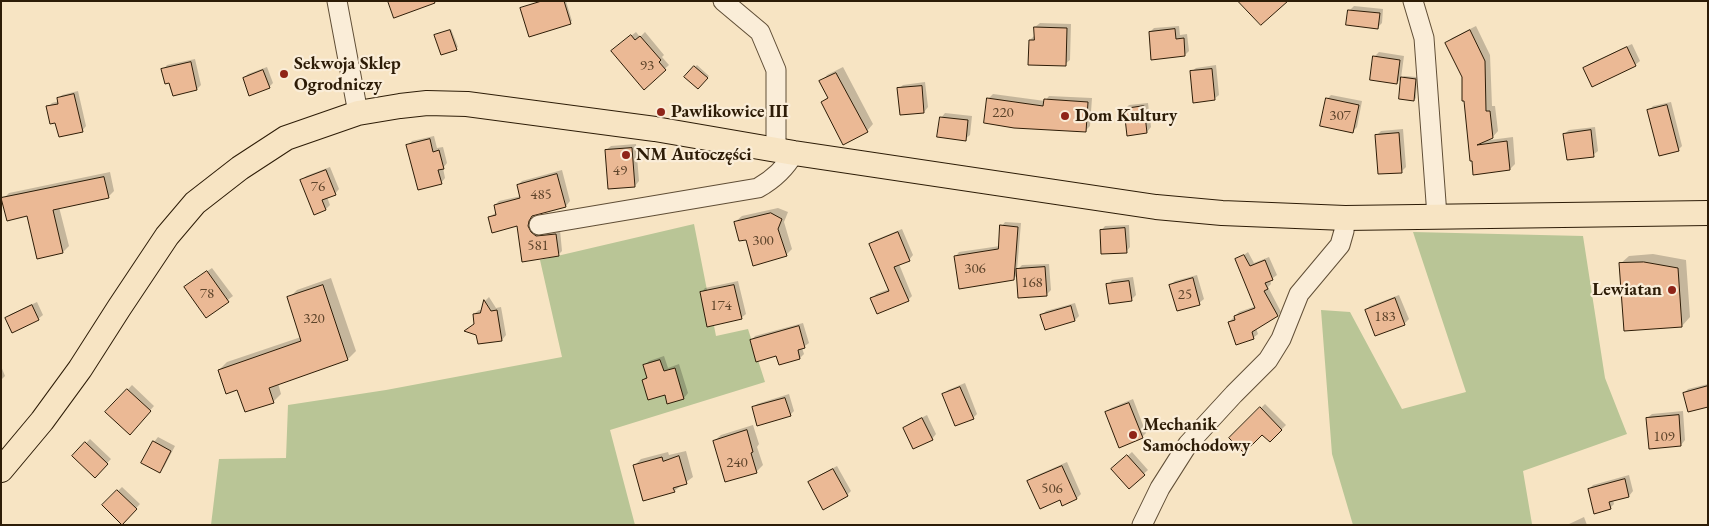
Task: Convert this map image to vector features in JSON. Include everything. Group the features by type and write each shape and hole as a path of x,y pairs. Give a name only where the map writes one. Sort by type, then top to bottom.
{"main road":[{"path":"1,470 42,421 80,369 167,236 195,202 240,168 286,138 358,113 400,106 428,103 467,104 655,130 1156,207 1222,213 1345,218 1708,213"}],"street":[{"path":"337,1 358,113"},
{"path":"540,225 758,188 778,174 788,164 776,70 760,32 723,1"},
{"path":"1413,1 1424,38 1437,216"},
{"path":"1142,525 1160,488 1188,444 1268,360 1281,339 1299,294 1340,245 1345,218"}],"green space":[{"path":"694,224 716,336 748,329 765,382 610,430 635,525 211,525 219,459 286,458 288,405 386,390 562,357 540,260"},
{"path":"1413,232 1583,236 1605,378 1627,434 1523,471 1532,524 1530,525 1353,525 1332,454 1321,310 1350,312 1402,409 1466,392"}],"building":[{"path":"388,1 434,1 435,3 394,18"},
{"path":"542,1 564,1 571,24 529,37 520,8"},
{"path":"1238,1 1288,1 1261,25"},
{"path":"1348,10 1380,13 1378,29 1346,25"},
{"path":"1034,27 1067,28 1066,66 1028,65 1029,40 1034,40"},
{"path":"1175,29 1176,39 1184,38 1185,56 1151,60 1149,32"},
{"path":"450,30 457,50 441,55 434,35"},
{"path":"1470,30 1485,61 1486,111 1490,111 1493,138 1477,145 1507,141 1510,170 1473,175 1464,101 1462,101 1462,77 1445,43"},
{"path":"631,35 635,40 640,36 661,60 659,62 666,70 644,90 611,51"},
{"path":"1627,47 1636,66 1592,87 1583,68"},
{"path":"1373,56 1400,60 1397,84 1370,80"},
{"path":"191,62 197,90 173,96 169,83 165,84 161,69"},
{"path":"694,66 708,78 698,89 684,77"},
{"path":"1212,69 1215,100 1193,103 1190,71"},
{"path":"263,70 270,88 249,96 243,78"},
{"path":"836,73 868,132 843,145 821,102 828,98 819,81"},
{"path":"1401,77 1416,79 1414,101 1399,99"},
{"path":"922,86 924,113 900,115 897,88"},
{"path":"74,94 83,132 59,137 55,123 50,124 46,106 58,104 57,98"},
{"path":"987,98 1043,106 1044,99 1088,102 1086,132 1014,128 984,123"},
{"path":"1326,98 1359,105 1353,133 1320,126"},
{"path":"1667,105 1679,151 1659,156 1647,110"},
{"path":"1144,106 1147,133 1127,136 1124,109"},
{"path":"940,117 968,120 966,141 937,137"},
{"path":"1591,130 1594,157 1567,160 1563,134"},
{"path":"1399,133 1402,173 1378,174 1375,135"},
{"path":"430,139 433,152 439,150 444,169 438,170 442,184 418,190 406,145"},
{"path":"632,148 635,187 608,189 605,150"},
{"path":"326,170 336,195 322,200 326,210 314,215 300,180"},
{"path":"557,174 566,207 532,216 528,226 536,236 556,234 559,256 522,262 517,226 492,233 488,217 496,215 494,205 520,198 517,185"},
{"path":"104,177 109,198 53,210 63,253 37,259 27,216 7,221 1,198"},
{"path":"771,213 782,219 778,229 787,256 753,266 746,240 739,241 734,222"},
{"path":"1000,225 1018,227 1014,280 959,289 954,256 998,249"},
{"path":"1125,228 1127,253 1101,254 1100,230"},
{"path":"898,232 910,261 894,267 909,301 877,314 870,298 889,291 869,244"},
{"path":"1244,255 1250,266 1265,260 1273,280 1265,283 1268,289 1264,291 1278,316 1252,332 1254,339 1236,345 1228,322 1235,320 1234,316 1255,308 1235,259"},
{"path":"1644,262 1678,268 1682,327 1624,331 1619,263"},
{"path":"1045,267 1047,296 1018,298 1016,269"},
{"path":"207,271 229,302 206,318 184,287"},
{"path":"1193,278 1200,305 1177,311 1169,285"},
{"path":"1129,281 1132,301 1109,304 1106,284"},
{"path":"323,285 348,360 269,388 274,403 245,412 237,390 226,394 218,370 301,341 287,297"},
{"path":"734,285 742,319 707,327 700,292"},
{"path":"1395,298 1405,325 1375,336 1365,310"},
{"path":"484,300 491,311 497,310 502,341 478,344 476,335 464,331 474,324 473,314 480,313"},
{"path":"32,305 39,320 12,333 5,318"},
{"path":"1071,306 1075,321 1045,330 1040,315"},
{"path":"799,326 805,348 798,350 800,359 779,365 776,356 756,362 750,340"},
{"path":"660,360 664,371 675,368 684,399 667,404 665,395 648,400 642,380 647,378 643,365"},
{"path":"1708,386 1708,407 1688,412 1683,393"},
{"path":"960,387 974,419 955,426 942,394"},
{"path":"127,389 151,411 130,435 105,412"},
{"path":"785,398 791,416 757,426 752,407"},
{"path":"1129,403 1143,438 1119,448 1105,412"},
{"path":"1260,407 1282,430 1270,442 1262,435 1244,453 1229,438"},
{"path":"1679,415 1681,446 1649,449 1646,418"},
{"path":"922,418 933,440 913,449 903,428"},
{"path":"747,430 757,473 725,482 713,441"},
{"path":"153,441 171,451 160,473 141,463"},
{"path":"85,442 108,464 95,478 72,456"},
{"path":"1127,455 1145,475 1129,489 1111,469"},
{"path":"679,456 687,484 673,488 675,492 643,501 633,465 662,457 663,461"},
{"path":"1062,466 1077,499 1062,506 1060,500 1040,509 1027,481"},
{"path":"833,469 848,496 823,510 808,482"},
{"path":"1625,479 1629,497 1609,502 1611,509 1594,514 1588,489"},
{"path":"117,490 137,509 122,525 102,505"}],"place":[{"name":"Sekwoja Sklep Ogrodniczy","path":"284,74"},
{"name":"Pawlikowice III","path":"661,112"},
{"name":"Dom Kultury","path":"1065,116"},
{"name":"NM Autoczęści","path":"626,155"},
{"name":"Lewiatan","path":"1672,290"},
{"name":"Mechanik Samochodowy","path":"1133,435"}]}
